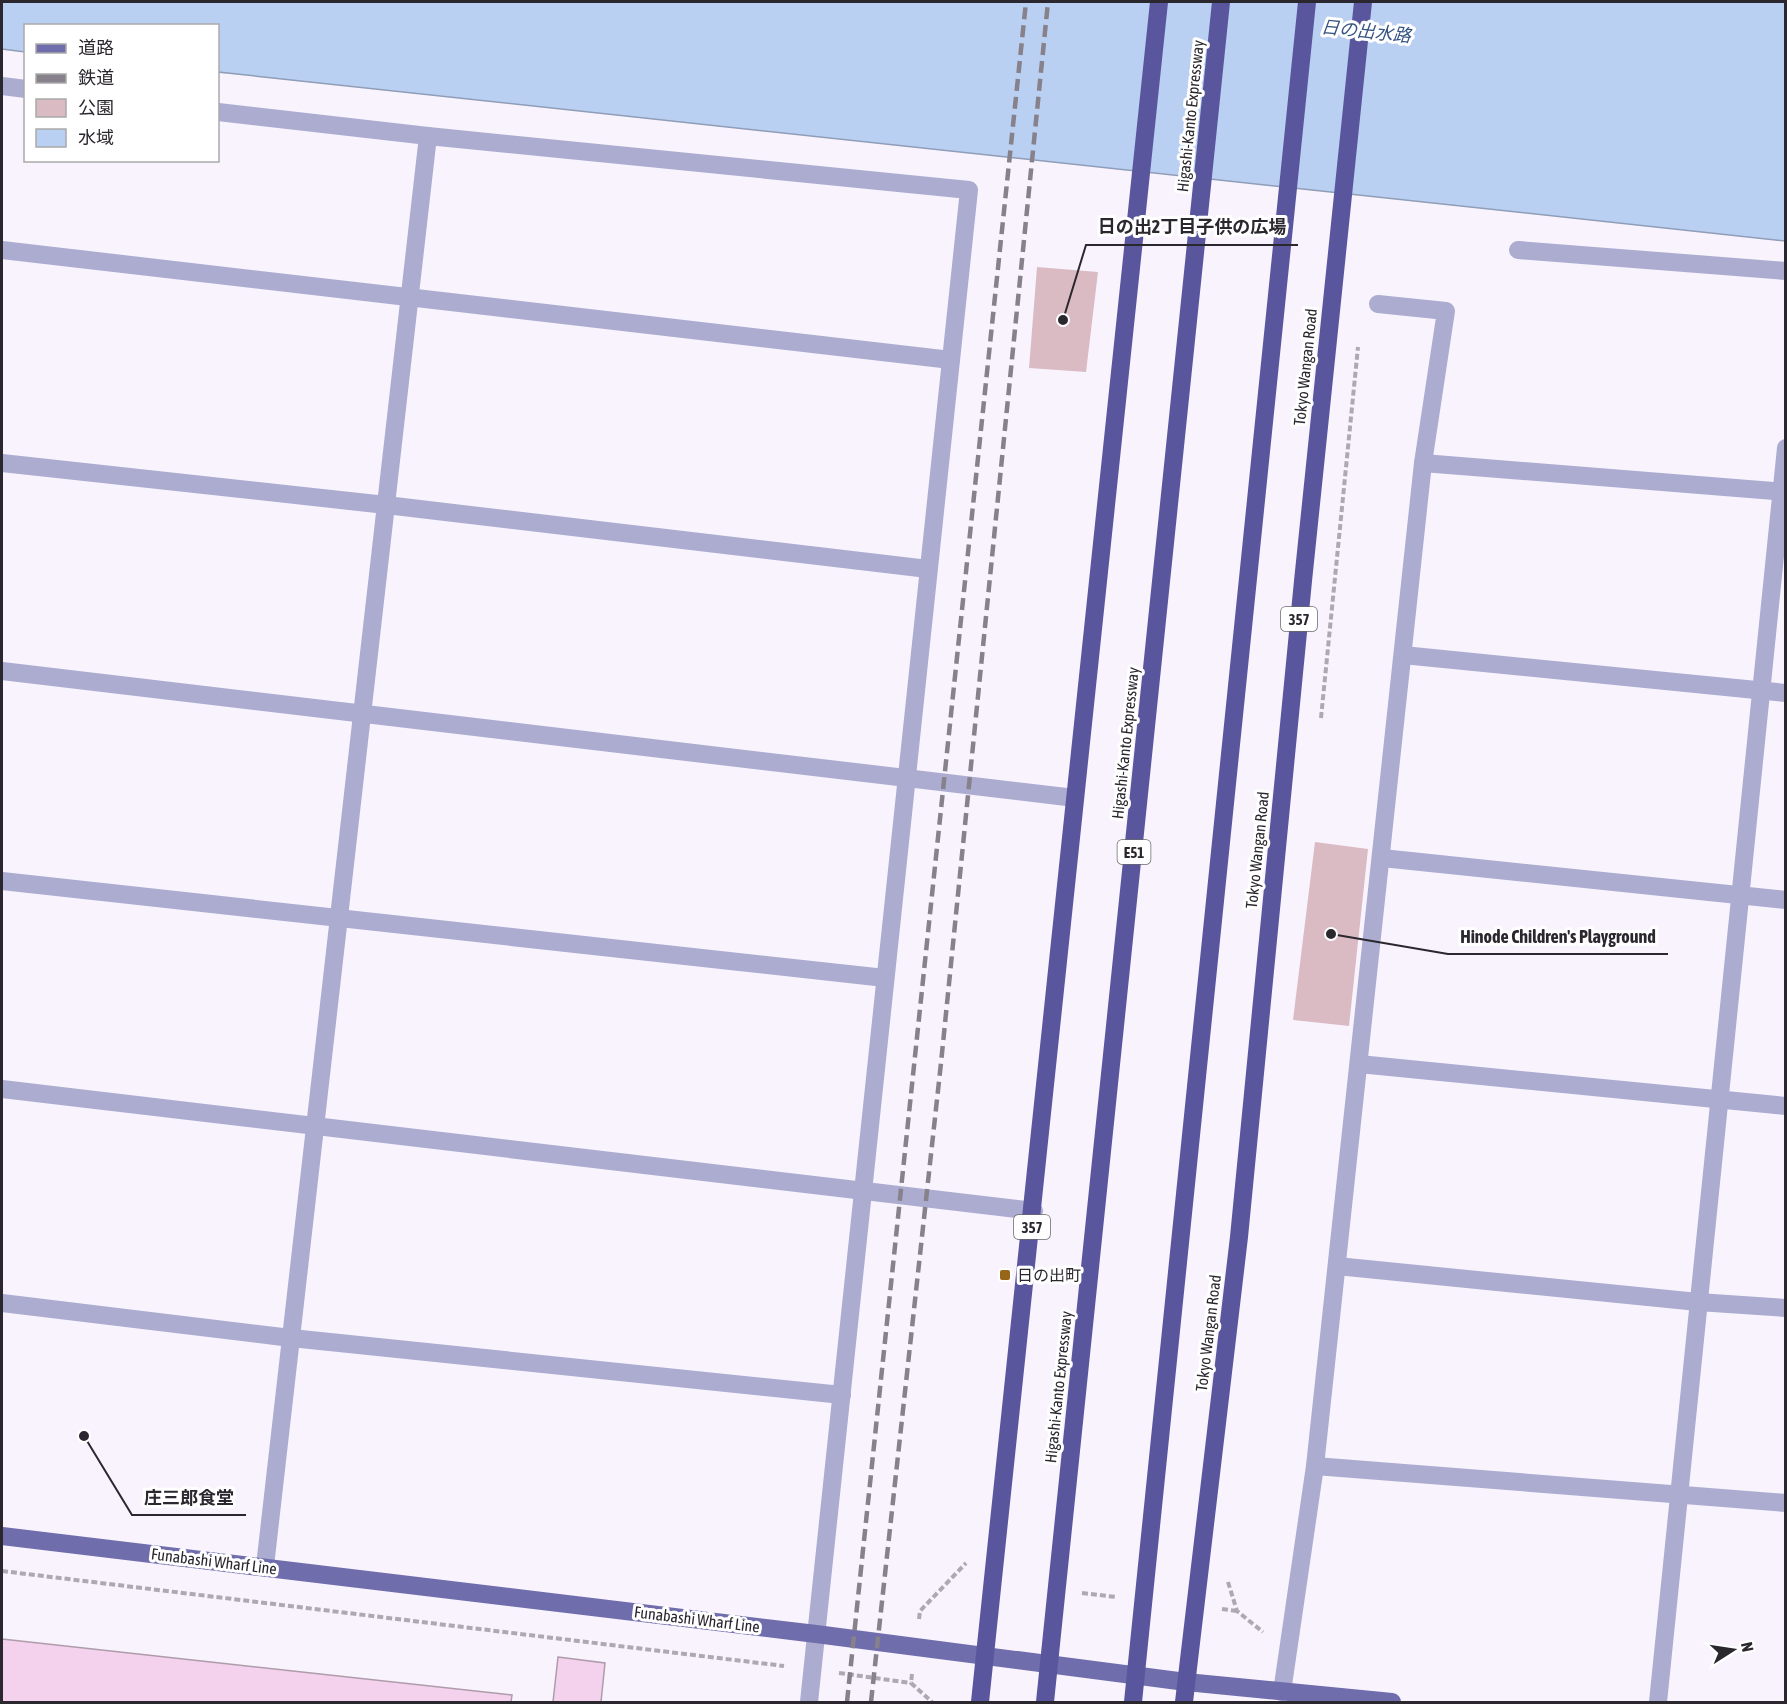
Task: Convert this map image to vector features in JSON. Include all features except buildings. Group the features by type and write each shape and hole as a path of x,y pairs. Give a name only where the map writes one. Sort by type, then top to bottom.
{"highway":[{"name":"357","path":"980,1702 1034,1211 1159,2"},
{"name":"Higashi-Kanto Expressway","path":"1045,1702 1221,2"},
{"path":"1133,1702 1307,2"},
{"name":"Tokyo Wangan Road","path":"1184,1702 1239,1237 1303,581 1363,2"}],"main road":[{"name":"Funabashi Wharf Line","path":"2,1536 816,1634 1186,1682 1392,1702"}],"street":[{"path":"2,86 24,89"},
{"path":"219,112 428,136 969,190 809,1702"},
{"path":"264,1566 428,136"},
{"path":"2,250 951,360"},
{"path":"1518,250 1785,271"},
{"path":"1282,1692 1315,1466 1423,463 1446,311 1378,304"},
{"path":"1658,1702 1783,492 1785,448"},
{"path":"2,463 386,505 928,569"},
{"path":"1423,463 1783,492"},
{"path":"1403,655 1785,693"},
{"path":"2,671 1075,798"},
{"path":"1382,858 1785,900"},
{"path":"2,881 885,978"},
{"path":"1359,1064 1785,1106"},
{"path":"2,1089 315,1128 1034,1211"},
{"path":"1337,1266 1698,1302 1785,1308"},
{"path":"2,1303 291,1338 842,1395"},
{"path":"1315,1466 1785,1503"}],"path":[{"path":"1320,721 1359,342"},
{"path":"2,1571 911,1683"},
{"path":"1226,1577 1236,1611"},
{"path":"953,1579 993,1583"},
{"path":"1076,1592 1124,1598"},
{"path":"1195,1606 1236,1611 1267,1635"}],"green space":[{"path":"1037,267 1098,272 1086,372 1029,368"},
{"path":"1315,842 1368,849 1349,1026 1293,1020"}],"water":[{"name":"日の出水路","path":"2,2 1785,2 1785,241 219,72 219,24 24,24 24,52 2,49"}],"railway":[{"path":"847,1702 1026,2"},
{"path":"871,1702 941,1063 1048,2"}],"place":[{"name":"日の出2丁目子供の広場","path":"1063,320"},
{"name":"Hinode Children's Playground","path":"1331,934"},
{"name":"日の出町","path":"1005,1275"},
{"name":"庄三郎食堂","path":"84,1436"}]}
